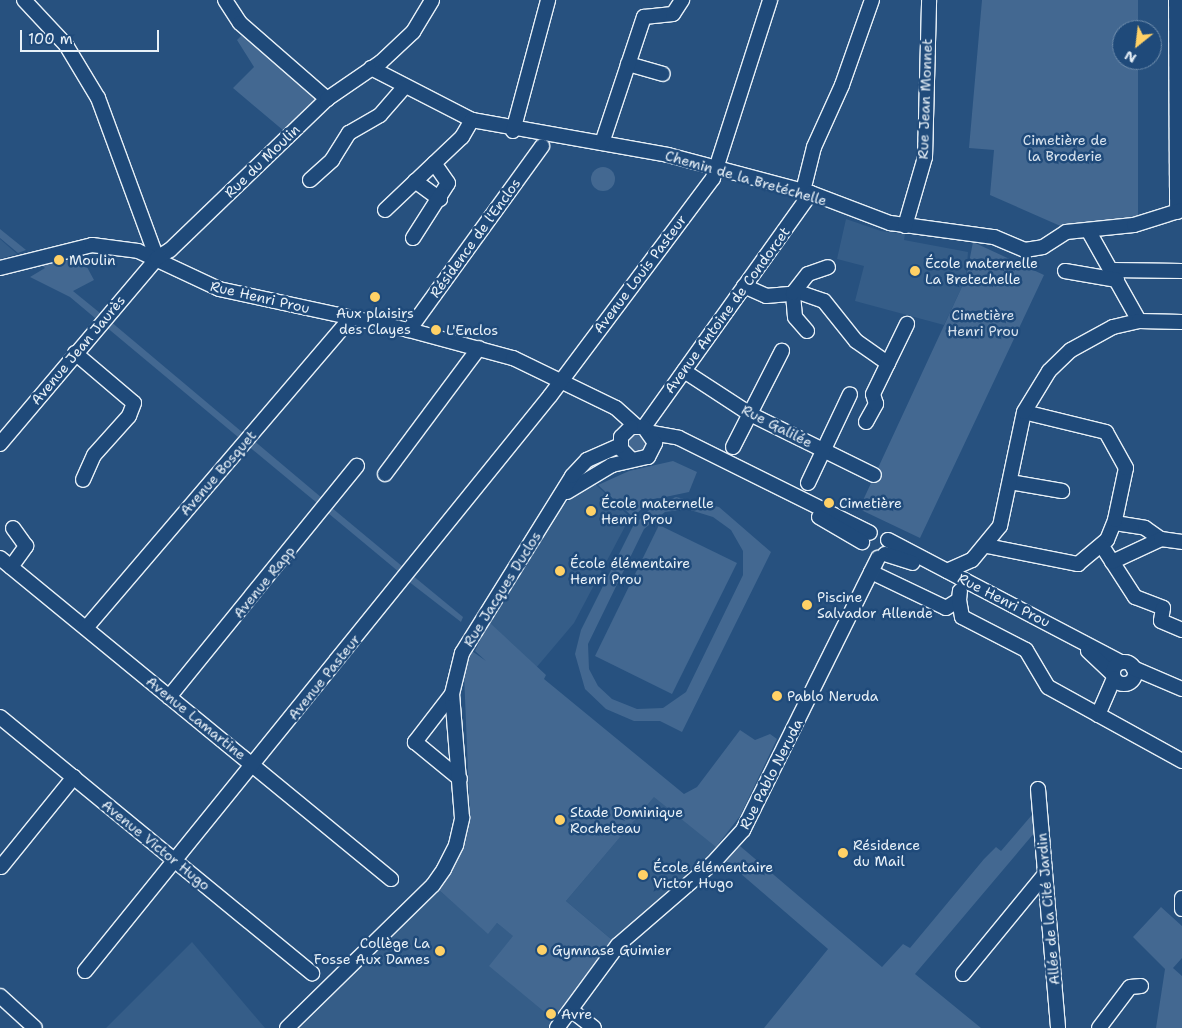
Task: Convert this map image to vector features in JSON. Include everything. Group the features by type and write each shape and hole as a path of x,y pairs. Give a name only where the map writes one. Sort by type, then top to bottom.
{"street":[{"path":"24,0 66,45 98,98 157,258"},
{"path":"226,0 240,23 327,99"},
{"name":"Rue du Moulin","path":"157,258 170,250 327,99 371,68 413,32 432,0"},
{"path":"513,130 548,0"},
{"path":"602,144 644,17 673,14 682,0"},
{"name":"Avenue Louis Pasteur","path":"560,381 717,166 770,0"},
{"path":"807,192 814,147 842,85 872,0"},
{"name":"Rue Jean Monnet","path":"905,226 925,157 929,0"},
{"path":"1176,0 1179,211"},
{"path":"628,64 663,74"},
{"name":"Chemin de la Bretéchelle","path":"371,68 404,87 472,120 513,130 602,144 717,166 807,192 905,226 994,237 1031,250 1058,235 1134,225 1179,211"},
{"path":"310,180 332,160 349,133 380,116 404,87"},
{"path":"385,210 462,137 472,120"},
{"name":"Résidence de l'Enclos","path":"409,330 542,146"},
{"path":"413,238 440,200 448,183 434,163"},
{"path":"415,181 440,200"},
{"name":"Avenue Antoine de Condorcet","path":"646,433 684,371 807,192"},
{"path":"1088,230 1115,275 1139,321"},
{"name":"Rue Henri Prou","path":"0,268 92,245 157,258 219,289 409,330 479,348 560,381 616,408 646,433 692,446 960,593 1068,638 1115,671"},
{"name":"Avenue Jean Jaurès","path":"1,441 157,258"},
{"path":"806,332 794,316 793,294 808,274 828,267"},
{"path":"1065,271 1115,275 1182,271"},
{"path":"744,286 766,296 793,294 824,300 856,341 888,363"},
{"name":"Avenue Bosquet","path":"86,628 346,324 346,316"},
{"path":"947,571 972,560 987,546 1000,526 1024,412 1049,371 1071,350 1113,327 1139,321 1182,322"},
{"path":"866,422 888,363 907,324"},
{"path":"385,474 479,348"},
{"path":"733,447 782,351"},
{"path":"76,353 134,403 129,416 94,455 83,480"},
{"name":"Rue Galilée","path":"684,371 750,414 874,475"},
{"name":"Avenue Pasteur","path":"85,971 253,765 560,381"},
{"path":"808,483 850,394"},
{"path":"616,408 621,439 630,459"},
{"path":"987,546 1078,564 1102,546 1115,522 1126,468 1112,439 1099,428 1024,412"},
{"name":"Rue Jacques Duclos","path":"287,1028 433,885 456,845 462,818 452,694 471,635 556,504 582,465 621,439 646,433 642,460 630,459 584,479 556,504"},
{"name":"Avenue Rapp","path":"169,697 357,466"},
{"path":"1010,482 1062,491"},
{"path":"1115,522 1146,528 1161,539 1182,542"},
{"path":"5,563 26,546 13,528"},
{"path":"1112,562 1161,539"},
{"path":"1102,546 1140,603 1163,608 1160,621 1182,630"},
{"name":"Rue Henri Prou","path":"875,547 947,571 976,586 1115,671"},
{"name":"Rue Pablo Neruda","path":"557,1028 618,945 713,863 743,830 869,576 875,547"},
{"path":"972,560 976,586"},
{"name":"Avenue Lamartine","path":"5,563 391,879"},
{"path":"869,576 946,608 960,593"},
{"path":"960,593 962,617 1018,644 1040,677 1058,694 1102,710 1182,761"},
{"path":"1102,710 1129,682 1134,668"},
{"path":"1115,671 1134,668 1176,686"},
{"path":"1102,710 1115,671"},
{"path":"1115,671 1129,682 1176,686"},
{"path":"452,694 415,742 460,779"},
{"name":"Avenue Victor Hugo","path":"0,717 312,973"},
{"path":"1,867 74,777"},
{"name":"Allée de la Cité Jardin","path":"1038,789 1058,1028"},
{"path":"963,974 1045,874"},
{"path":"1182,898 1182,909"},
{"path":"1098,1028 1130,987 1141,986"},
{"path":"0,996 35,1028"},
{"path":"571,1010 594,1028"}],"shaded area":[{"name":"École maternelle La Bretechelle","path":"846,219 881,231 905,234 904,240 968,252 966,278 944,325 855,301 864,266 837,259"},
{"path":"0,239 17,254 0,259"},
{"name":"École élémentaire Henri Prou","path":"593,482 630,517 574,623 530,675 478,632 559,508"},
{"name":"École élémentaire Victor Hugo","path":"656,794 725,851 618,945 566,901"},
{"name":"Collège La Fosse Aux Dames","path":"439,890 488,933 497,923 514,936 559,1025 557,1028 297,1028"},
{"path":"192,942 265,1028 106,1028"}],"green space":[{"name":"Cimetière de la Broderie","path":"982,0 1138,0 1138,20 1112,20 1112,70 1138,70 1138,223 1065,228 990,195 994,150 969,148"},
{"path":"244,33 318,97 284,131 233,88 254,67 237,40"},
{"path":"603,167 612,170 615,179 612,188 603,191 594,188 591,179 594,170"},
{"path":"0,229 26,250 18,253 0,238"},
{"name":"Cimetière Henri Prou","path":"973,242 1044,275 920,538 859,509 966,278"},
{"path":"80,254 94,280 73,291 100,313 95,318 70,297 30,277 45,268 41,264"},
{"path":"110,321 242,432 238,437 105,326"},
{"path":"636,433 643,436 646,443 643,450 636,453 629,450 626,443 629,436"},
{"path":"252,439 322,498 317,503 247,445"},
{"path":"673,461 697,472 689,492 651,500 633,517 598,485 629,471"},
{"path":"676,497 719,507 771,552 682,732 660,721 634,721 606,709 585,689 575,654 581,630 633,526 653,506","holes":["687,509 713,517 731,530 743,551 743,575 686,692 663,708 637,709 612,699 598,686 589,669 588,644 644,529 665,512"]},
{"path":"332,508 403,567 399,572 328,513"},
{"path":"659,525 737,563 672,694 595,656"},
{"path":"412,575 463,617 461,622 408,581"},
{"path":"489,622 546,675 544,679 684,794 697,787 740,730 755,740 770,734 777,739 740,816 716,847 654,797 566,901 618,945 559,1024 489,966 513,936 497,923 488,934 439,890 456,864 470,819 464,674 472,651 486,661 475,651"},
{"path":"1043,802 1046,819 915,974 981,1028 764,1028 828,949 726,861 740,846 882,967 903,944 910,948 984,859 996,847 1001,851"},
{"path":"1161,907 1182,926 1182,958 1173,968 1182,976 1182,1028 1156,1028 1165,969 1133,937"}],"place":[{"name":"Moulin","path":"59,260"},
{"name":"École maternelle La Bretechelle","path":"915,271"},
{"name":"Aux plaisirs des Clayes","path":"375,297"},
{"name":"L'Enclos","path":"436,330"},
{"name":"Cimetière","path":"829,503"},
{"name":"École maternelle Henri Prou","path":"591,511"},
{"name":"École élémentaire Henri Prou","path":"560,571"},
{"name":"Piscine Salvador Allende","path":"807,605"},
{"name":"Pablo Neruda","path":"777,696"},
{"name":"Stade Dominique Rocheteau","path":"560,820"},
{"name":"Résidence du Mail","path":"843,853"},
{"name":"École élémentaire Victor Hugo","path":"643,875"},
{"name":"Gymnase Guimier","path":"542,950"},
{"name":"Collège La Fosse Aux Dames","path":"440,951"},
{"name":"Avre","path":"551,1014"}]}
